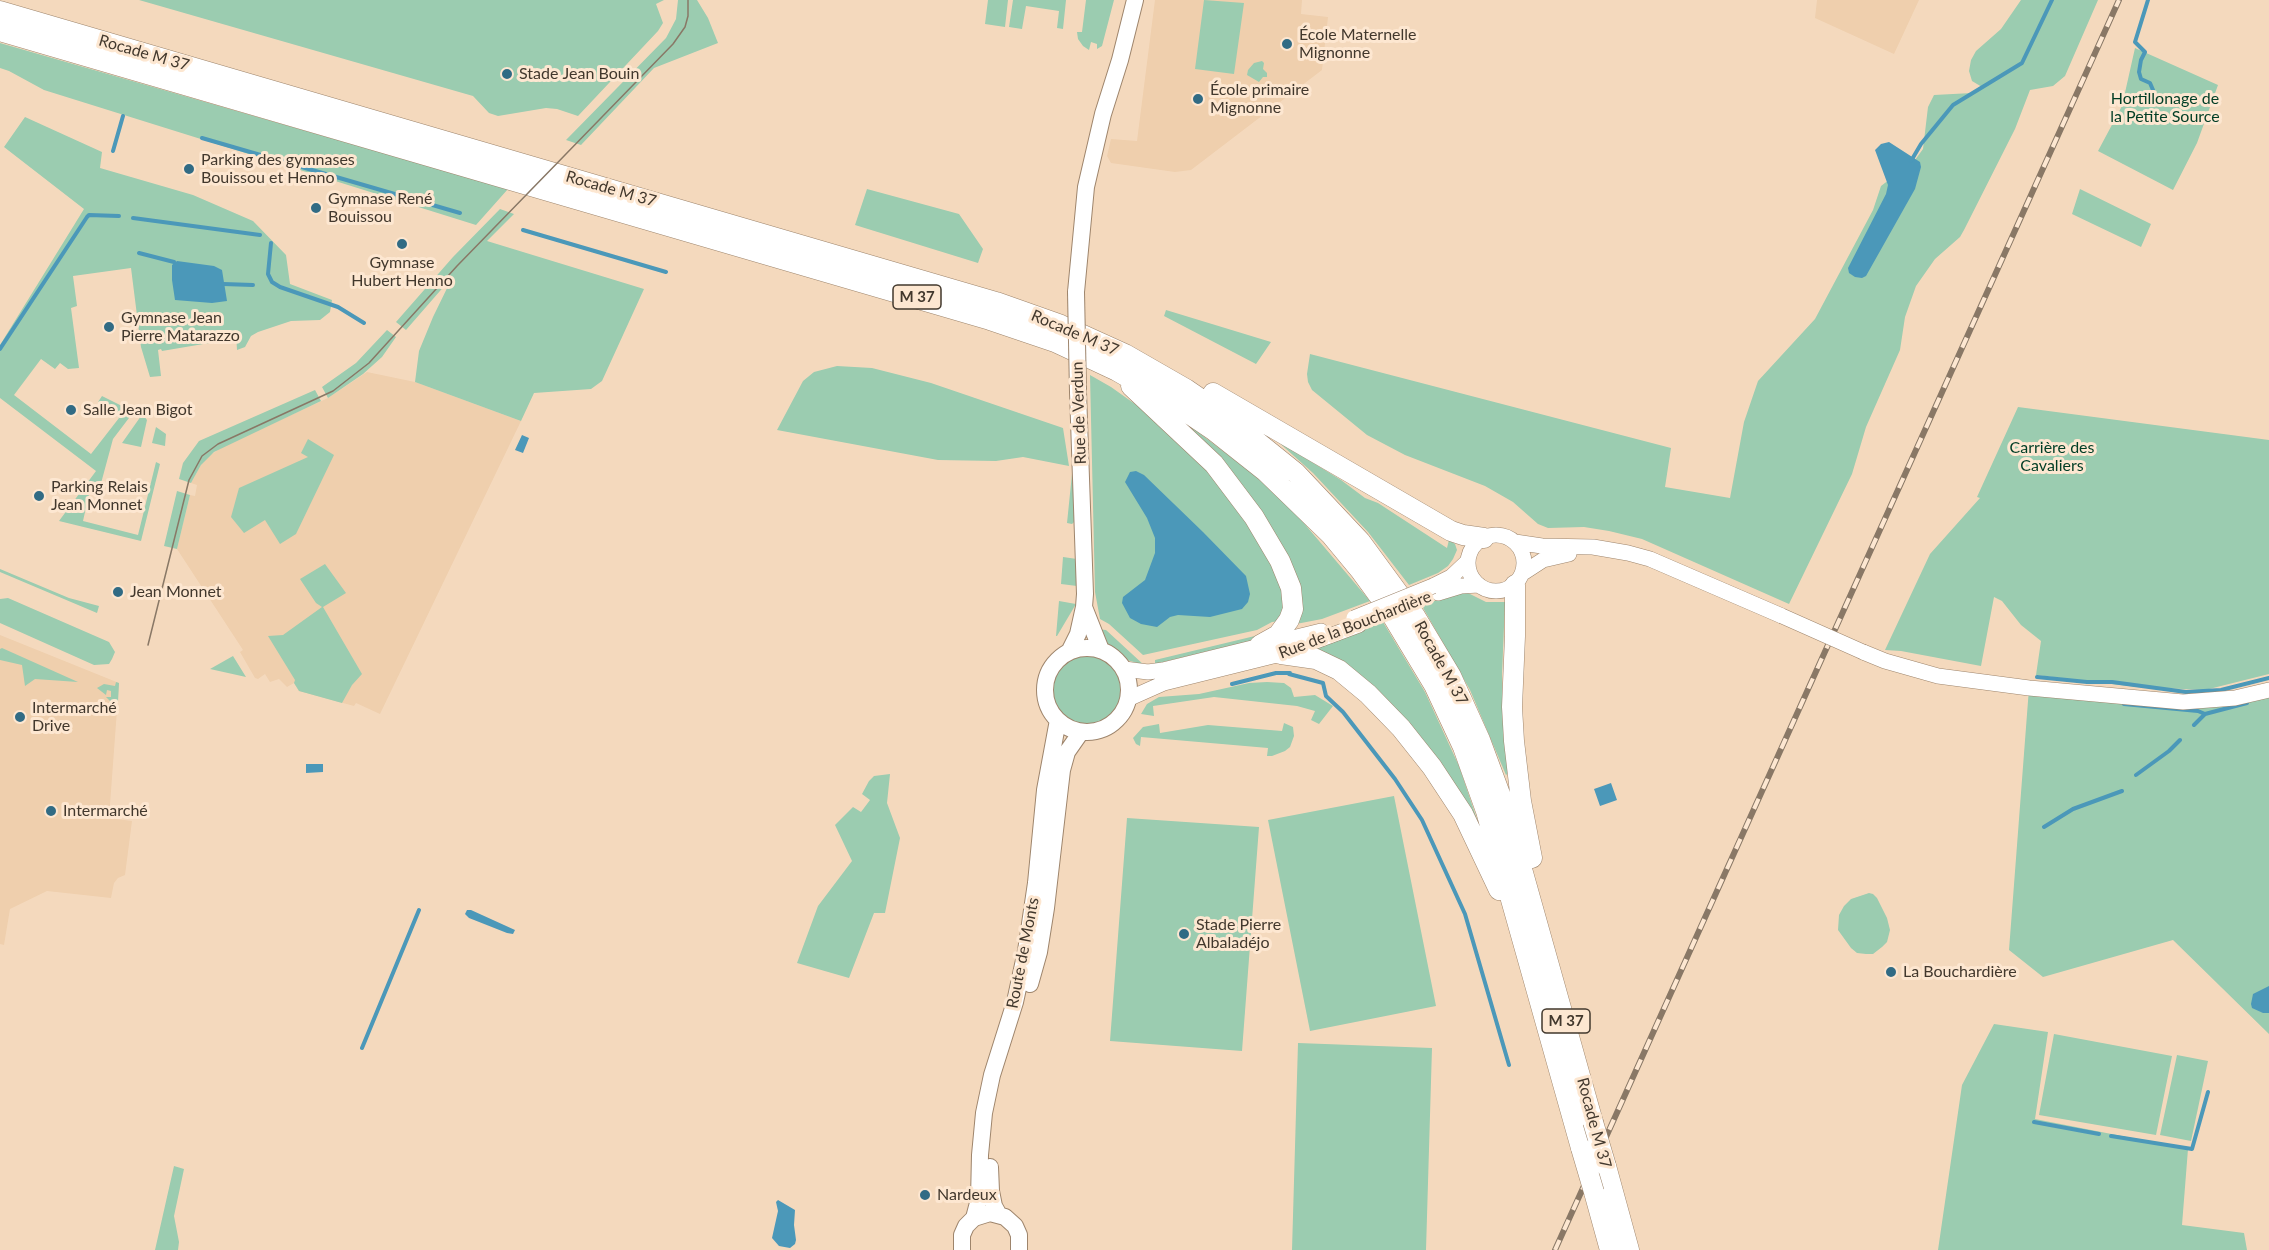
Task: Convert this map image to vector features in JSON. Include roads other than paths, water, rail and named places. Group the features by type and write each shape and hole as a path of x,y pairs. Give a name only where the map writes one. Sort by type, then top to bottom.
{"highway":[{"name":"Rocade M 37","path":"0,11 974,295 1061,325 1151,368 1224,415 1296,473 1360,540 1402,596 1440,656 1476,729 1504,805 1629,1250"},
{"name":"Rocade M 37","path":"0,31 957,309 1054,342 1117,371 1194,417 1258,465 1316,519 1374,588 1423,665 1459,736 1486,811 1610,1250"},
{"path":"1151,368 1211,392 1451,531 1484,538"},
{"path":"1117,371 1214,464 1248,509 1276,554 1291,588 1293,609 1289,620 1278,635 1260,645"},
{"path":"1519,579 1512,707 1521,801 1532,857 1538,921"},
{"path":"1281,654 1316,659 1339,670 1368,694 1417,747 1463,814 1528,957"}],"main road":[{"name":"Rue de Verdun","path":"1069,652 1078,634 1084,607 1076,292 1086,187 1102,114 1111,58 1125,0"},
{"name":"Rue de Verdun","path":"1102,114 1120,60 1135,0"},
{"name":"Rue de Verdun","path":"1084,607 1101,650"},
{"path":"1079,648 1101,650 1110,654 1124,669 1128,679 1128,699 1120,715 1112,724 1100,730 1081,732 1072,730 1058,720 1047,703 1045,682 1053,665 1069,652 1079,648"},
{"name":"Route de Monts","path":"962,1250 963,1230 974,1218 979,1199 980,1155 986,1104 1026,951 1036,883 1045,790 1058,720"},
{"name":"Route de Monts","path":"999,1215 994,1206 990,1183 994,1114 1007,1058 1021,1018 1039,952 1048,896 1062,770 1067,752 1081,732"},
{"path":"974,1218 990,1213 999,1215 1015,1226 1019,1235 1019,1250"}],"street":[{"path":"1675,571 1606,556 1580,553 1554,556 1543,560 1519,579 1497,592 1479,585 1470,575 1468,561 1473,548 1484,538 1500,536 1515,542 1542,546 1607,549 1650,559 1885,661 1938,676 2029,688 2183,702 2235,698 2269,690"},
{"path":"1515,542 1522,553 1524,567 1519,579"},
{"name":"Rue de la Bouchardière","path":"1436,590 1468,561"},
{"name":"Rue de la Bouchardière","path":"1128,699 1164,683 1281,654 1436,590 1479,585"},
{"name":"Rue de la Bouchardière","path":"1124,669 1148,672 1163,670 1357,622"}],"water":[{"path":"1889,142 1920,162 1921,167 1915,189 1866,276 1855,277 1849,273 1848,268 1886,194 1888,185 1875,150 1881,144"},
{"path":"177,261 214,266 222,270 227,301 212,303 175,300 172,265"},
{"path":"522,435 529,438 523,453 515,450"},
{"path":"1136,471 1144,475 1246,576 1250,594 1248,602 1242,609 1210,617 1178,615 1170,617 1157,627 1141,624 1130,618 1122,603 1123,597 1145,580 1155,553 1155,538 1147,518 1125,482 1130,472"},
{"path":"306,764 323,764 323,772 306,773"},
{"path":"1611,783 1617,800 1600,806 1594,789"},
{"path":"467,910 515,930 513,934 507,933 469,918 465,914"},
{"path":"2269,986 2269,1013 2252,1008 2253,994"},
{"path":"778,1200 795,1210 796,1240 790,1248 779,1246 772,1238"}],"waterway":[{"path":"1911,161 1921,144 1953,105 2022,63 2052,0"},
{"path":"2148,0 2135,42 2145,52 2139,72 2141,79 2150,83 2156,97 2167,99"},
{"path":"113,151 123,116"},
{"path":"202,138 460,213"},
{"path":"0,349 87,217 89,215 119,216"},
{"path":"133,218 260,235"},
{"path":"523,230 666,272"},
{"path":"271,243 268,274 272,282 280,287 338,307 364,323"},
{"path":"139,253 174,262"},
{"path":"223,284 253,285"},
{"path":"1232,684 1276,673 1290,673"},
{"path":"1289,674 1323,683 1326,696 1343,712 1395,779 1422,820 1465,914 1509,1065"},
{"path":"2037,677 2112,682 2186,692 2221,690 2269,678"},
{"path":"2124,704 2198,711 2205,714 2247,703"},
{"path":"2194,725 2205,714"},
{"path":"2136,775 2180,740"},
{"path":"2044,827 2073,809 2122,791"},
{"path":"362,1048 419,910"},
{"path":"2111,1136 2192,1149 2208,1092"},
{"path":"2034,1122 2099,1134"}],"tram line":[{"path":"148,645 189,480 202,456 218,444 333,391 369,363 457,266 673,44 685,27 688,0"}],"railway":[{"path":"1555,1250 2119,0"}],"place":[{"name":"École Maternelle Mignonne","path":"1287,44"},
{"name":"Stade Jean Bouin","path":"507,74"},
{"name":"École primaire Mignonne","path":"1198,99"},
{"name":"Parking des gymnases Bouissou et Henno","path":"189,169"},
{"name":"Gymnase René Bouissou","path":"316,208"},
{"name":"Gymnase Hubert Henno","path":"402,244"},
{"name":"Gymnase Jean Pierre Matarazzo","path":"109,327"},
{"name":"Salle Jean Bigot","path":"71,410"},
{"name":"Parking Relais Jean Monnet","path":"39,496"},
{"name":"Jean Monnet","path":"118,592"},
{"name":"Intermarché Drive","path":"20,717"},
{"name":"Intermarché","path":"51,811"},
{"name":"Stade Pierre Albaladéjo","path":"1184,934"},
{"name":"La Bouchardière","path":"1891,972"},
{"name":"Nardeux","path":"925,1195"}],"park label":[{"name":"Hortillonage de la Petite Source","path":"2165,108"},
{"name":"Carrière des Cavaliers","path":"2052,457"}]}
